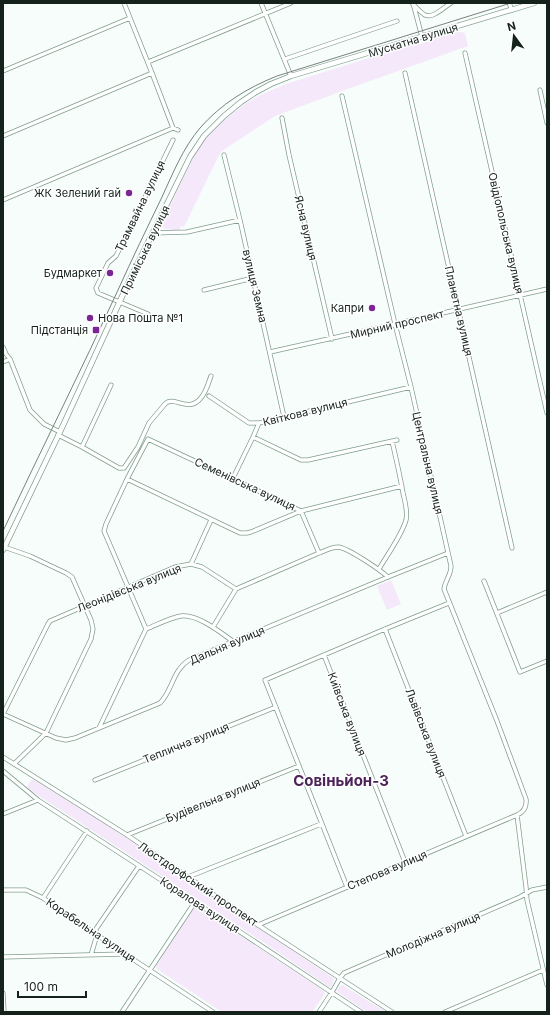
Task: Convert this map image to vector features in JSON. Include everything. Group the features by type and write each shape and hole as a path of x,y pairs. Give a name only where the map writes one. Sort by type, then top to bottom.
{"street":[{"path":"262,3 291,76"},
{"path":"148,62 291,3"},
{"path":"412,3 424,14 429,16 434,15 451,3"},
{"path":"412,3 422,37"},
{"path":"509,3 512,10"},
{"name":"Мускатна вулиця","path":"291,76 534,3"},
{"path":"126,4 130,18 173,128"},
{"path":"3,71 130,18"},
{"path":"285,60 397,21"},
{"name":"Овідіопольська вулиця","path":"466,53 547,413"},
{"path":"3,136 152,73"},
{"name":"Планетна вулиця","path":"405,73 512,548"},
{"name":"Приміська вулиця","path":"4,548 153,233 196,146 224,116 241,102 271,84 291,76"},
{"path":"540,90 547,123"},
{"name":"Центральна вулиця","path":"342,96 411,387 448,553 451,571 444,589 526,799 526,807 521,814 517,816"},
{"name":"Ясна вулиця","path":"282,118 289,155 332,338"},
{"path":"3,200 173,128 178,130"},
{"name":"Трамвайна вулиця","path":"148,314 98,293 96,288 108,263 116,256 173,140"},
{"name":"вулиця Земна","path":"224,155 284,417"},
{"path":"153,233 187,232 240,220"},
{"path":"204,290 253,278"},
{"name":"Мирний проспект","path":"270,352 547,289"},
{"path":"3,347 10,359 30,410 44,424 59,434 119,468 124,468 138,447 149,423 167,401 187,405 195,403 203,395 211,376"},
{"path":"3,362 10,359"},
{"path":"82,447 111,385"},
{"name":"Квіткова вулиця","path":"233,478 259,423 411,387"},
{"path":"208,396 249,423 259,423"},
{"path":"253,437 301,460 308,460 397,440"},
{"name":"Семенівська вулиця","path":"127,479 148,439 301,511 319,553"},
{"path":"379,569 399,536 405,522 406,508 392,441"},
{"path":"146,629 127,588 104,531 127,479 211,520 240,533 247,534 301,511 402,486"},
{"path":"191,564 211,520"},
{"path":"4,548 30,556 69,575 74,581 85,606 93,630 91,639 46,733 14,764"},
{"path":"213,627 236,589 334,548 343,548 388,576"},
{"name":"Дальня вулиця","path":"3,714 56,738 66,740 75,738 160,703 164,699 177,671 189,660 388,576 448,553"},
{"name":"Леонідівська вулиця","path":"3,714 48,624 54,619 175,567 191,564 202,567 236,589"},
{"path":"484,581 520,672 547,661"},
{"path":"497,613 547,592"},
{"path":"346,887 265,680 449,603"},
{"path":"99,728 146,629 183,616 195,618 213,627 234,642"},
{"name":"Львівська вулиця","path":"385,629 466,836"},
{"name":"Київська вулиця","path":"324,655 405,862"},
{"name":"Теплична вулиця","path":"95,780 276,707"},
{"name":"Люстдорфський проспект","path":"3,757 127,835 258,925 392,1012"},
{"name":"Будівельна вулиця","path":"127,835 299,766"},
{"name":"Коралова вулиця","path":"3,771 38,800 362,1012"},
{"path":"3,814 38,800"},
{"path":"517,816 526,887 526,900 547,985"},
{"name":"Степова вулиця","path":"258,925 466,836 517,816"},
{"path":"188,877 322,824"},
{"path":"43,898 87,831"},
{"path":"92,955 96,938 96,929 140,866"},
{"name":"Молодіжна вулиця","path":"340,978 344,973 520,897 532,890 547,887"},
{"name":"Корабельна вулиця","path":"3,890 26,890 43,898 213,1012"},
{"path":"122,1012 195,902"},
{"path":"3,957 125,954"},
{"path":"446,1012 543,970"},
{"path":"319,1012 340,978"},
{"path":"3,993 4,1012"}],"shaded area":[{"path":"450,33 465,33 468,46 275,116 222,151 184,227 181,226 179,230 161,227 198,148 218,125 243,105 260,95 289,83 388,52 423,43"},
{"path":"391,580 401,604 387,610 377,586"},
{"path":"32,779 104,823 332,977 334,979 332,986 329,987 266,944 30,790 27,787"},
{"path":"197,907 324,991 325,994 312,1012 222,1012 157,969 156,966 193,909"},
{"path":"341,985 386,1012 367,1012 339,993 337,990"}],"tram line":[{"path":"3,531 179,161 188,144 208,119 245,91 277,76 511,3"}],"place":[{"name":"ЖК Зелений гай","path":"129,193"},
{"name":"Будмаркет","path":"110,273"},
{"name":"Капри","path":"372,308"},
{"name":"Нова Пошта №1","path":"90,318"},
{"name":"Підстанція","path":"96,330"}],"district":[{"name":"Совіньйон-3","path":"341,781"}]}
